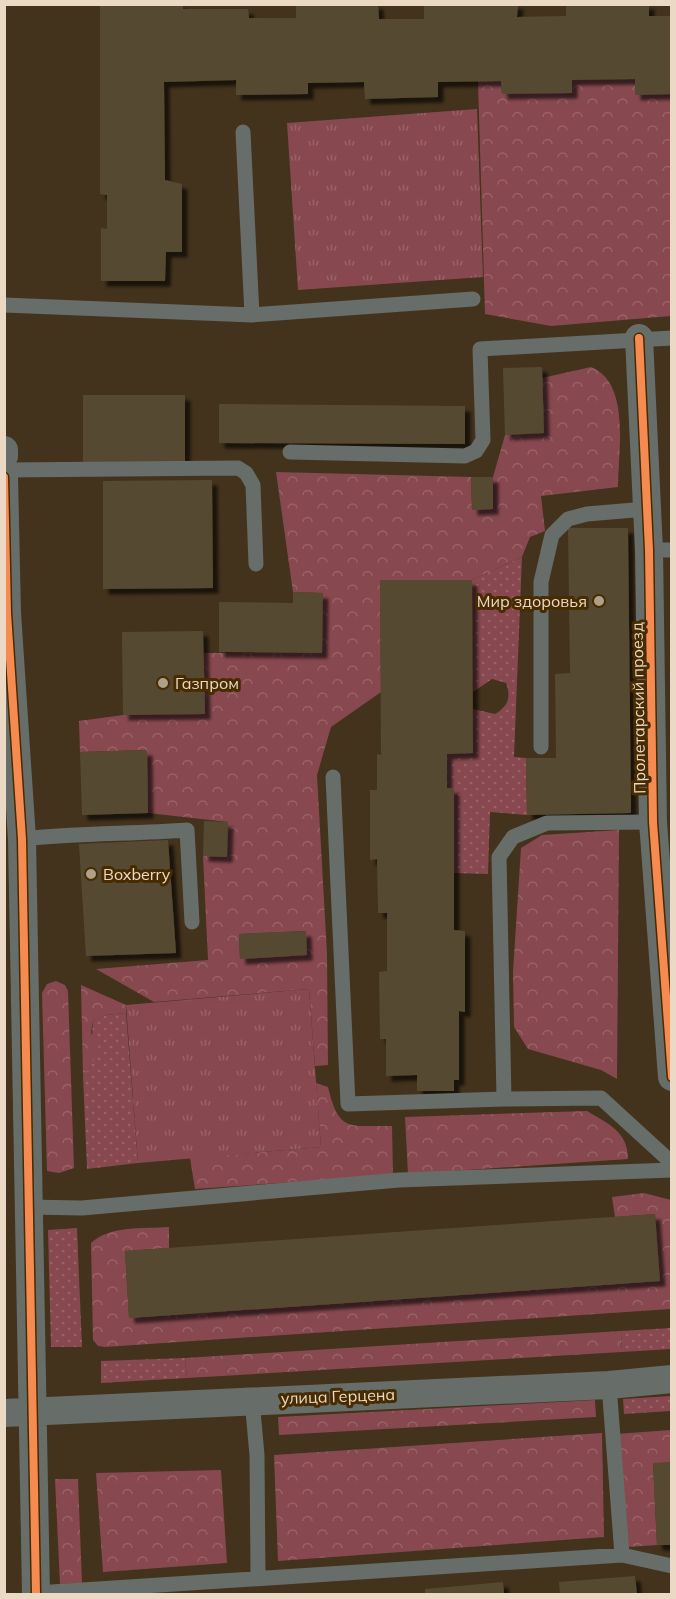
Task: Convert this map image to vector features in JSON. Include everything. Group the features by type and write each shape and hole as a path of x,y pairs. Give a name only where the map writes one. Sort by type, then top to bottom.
{"street":[{"name":"Пролетарский проезд","path":"639,338 646,509 660,550 653,822 672,1077"},
{"path":"4,450 4,456"},
{"path":"4,477 6,613 16,830 27,1208 18,1412 36,1594"},
{"name":"улица Герцена","path":"18,1412 609,1385 672,1379"}],"lane":[{"path":"243,132 252,315"},
{"path":"4,304 58,309 252,315 473,299"},
{"path":"290,452 465,456 476,451 483,440 480,349 639,338 672,338"},
{"path":"4,470 238,468 246,473 253,485 256,564"},
{"path":"541,747 541,582 552,535 568,519 587,514 646,509"},
{"path":"333,777 348,1104 602,1098 672,1163"},
{"path":"504,1099 500,857 513,837 546,823 653,822"},
{"path":"16,830 122,835 187,830 192,922"},
{"path":"27,1208 82,1208 399,1180 672,1170"},
{"path":"609,1385 621,1555"},
{"path":"252,1400 257,1455 258,1577"},
{"path":"36,1594 258,1577 621,1555 672,1566"}],"green space":[{"path":"635,79 635,95 671,94 671,316 551,326 485,314 478,81 501,81 502,94 572,93 572,80"},
{"path":"477,109 483,277 298,290 287,123"},
{"path":"591,367 604,375 612,388 620,420 618,487 541,496 545,531 530,537 522,557 472,580 380,581 381,692 331,727 317,775 327,954 328,1065 315,1066 309,989 154,1002 96,969 208,960 203,856 227,856 228,822 148,813 146,750 80,752 79,721 123,715 204,714 204,653 322,653 323,593 293,592 276,472 471,477 472,509 493,509 493,477 505,435 544,433 542,378","holes":["305,931 307,955 240,958 239,934"]},
{"path":"522,557 514,757 526,758 527,815 490,812 488,874 454,873 454,789 447,788 447,754 473,753 473,709 495,714 508,701 506,683 492,679 473,692 472,580"},
{"path":"619,830 617,1079 601,1070 528,1049 514,1027 513,972 521,848 542,835"},
{"path":"56,981 65,985 68,991 74,1168 59,1173 47,1171 42,993 47,984"},
{"path":"81,985 126,1005 126,1013 106,1015 93,1021 91,1033 99,1048 83,1076"},
{"path":"309,989 321,1147 138,1163 126,1005"},
{"path":"126,1013 138,1163 87,1169 83,1076 90,1067 93,1021 106,1015"},
{"path":"316,1083 328,1087 337,1113 348,1124 392,1126 393,1175 195,1189 190,1158 321,1147"},
{"path":"587,1111 610,1125 621,1135 625,1142 628,1159 408,1174 405,1117"},
{"path":"644,1193 671,1200 671,1309 105,1347 98,1346 93,1340 91,1243 108,1233 138,1228 169,1227 169,1248 125,1251 129,1317 660,1280 655,1214 615,1217 612,1197"},
{"path":"77,1228 82,1347 51,1347 48,1230"},
{"path":"671,1328 671,1349 622,1352 621,1331"},
{"path":"621,1331 622,1352 187,1378 185,1358"},
{"path":"185,1358 187,1378 101,1383 101,1361"},
{"path":"671,1396 671,1411 624,1414 623,1399"},
{"path":"595,1400 596,1417 279,1435 278,1417"},
{"path":"671,1430 671,1462 653,1464 657,1545 628,1547 616,1434"},
{"path":"602,1433 604,1537 278,1561 274,1455"},
{"path":"221,1470 227,1563 103,1572 96,1473"},
{"path":"55,1479 78,1479 82,1583 60,1584"}],"building":[{"path":"100,4 183,4 183,9 248,9 249,18 296,18 296,5 378,4 379,19 424,19 424,4 518,4 517,17 566,16 566,4 649,4 649,16 672,16 672,94 635,95 635,79 572,80 572,93 502,94 501,81 438,82 438,97 365,99 364,82 308,83 308,94 236,95 236,80 164,82 165,180 182,184 182,252 166,252 165,281 101,281 101,228 107,229 107,195 100,194"},
{"path":"542,367 544,433 505,435 503,368"},
{"path":"83,395 185,395 185,462 83,462"},
{"path":"219,404 465,406 465,444 219,443"},
{"path":"471,477 493,477 493,509 472,510"},
{"path":"212,480 213,588 103,589 103,481"},
{"name":"Мир здоровья","path":"568,528 628,528 631,813 527,815 526,758 556,758 555,674 570,673"},
{"path":"380,580 472,580 473,753 447,754 447,788 454,788 454,930 465,931 465,1012 459,1011 459,1080 454,1080 454,1091 417,1091 417,1075 386,1076 386,1039 380,1039 379,972 387,971 387,913 378,913 377,859 370,860 370,790 377,790 377,754 381,755"},
{"path":"293,592 323,593 322,653 219,652 219,602 293,603"},
{"name":"Газпром","path":"203,631 205,714 123,715 122,632"},
{"path":"147,750 148,813 82,815 80,752"},
{"path":"204,821 228,822 227,857 203,856"},
{"path":"168,840 176,953 86,956 79,844"},
{"path":"306,931 307,955 240,959 239,934"},
{"path":"655,1214 660,1281 129,1318 125,1251"},
{"path":"672,1462 672,1545 657,1545 653,1463"},
{"path":"635,1576 637,1594 560,1594 559,1582"},
{"path":"503,1582 504,1594 425,1594 425,1589"}],"cycle path":[{"path":"639,338 649,550 653,822 672,1077"},
{"path":"4,477 7,613 22,839 36,1594"}],"place":[{"name":"Мир здоровья","path":"599,601"},
{"name":"Газпром","path":"163,683"},
{"name":"Boxberry","path":"91,874"}]}
